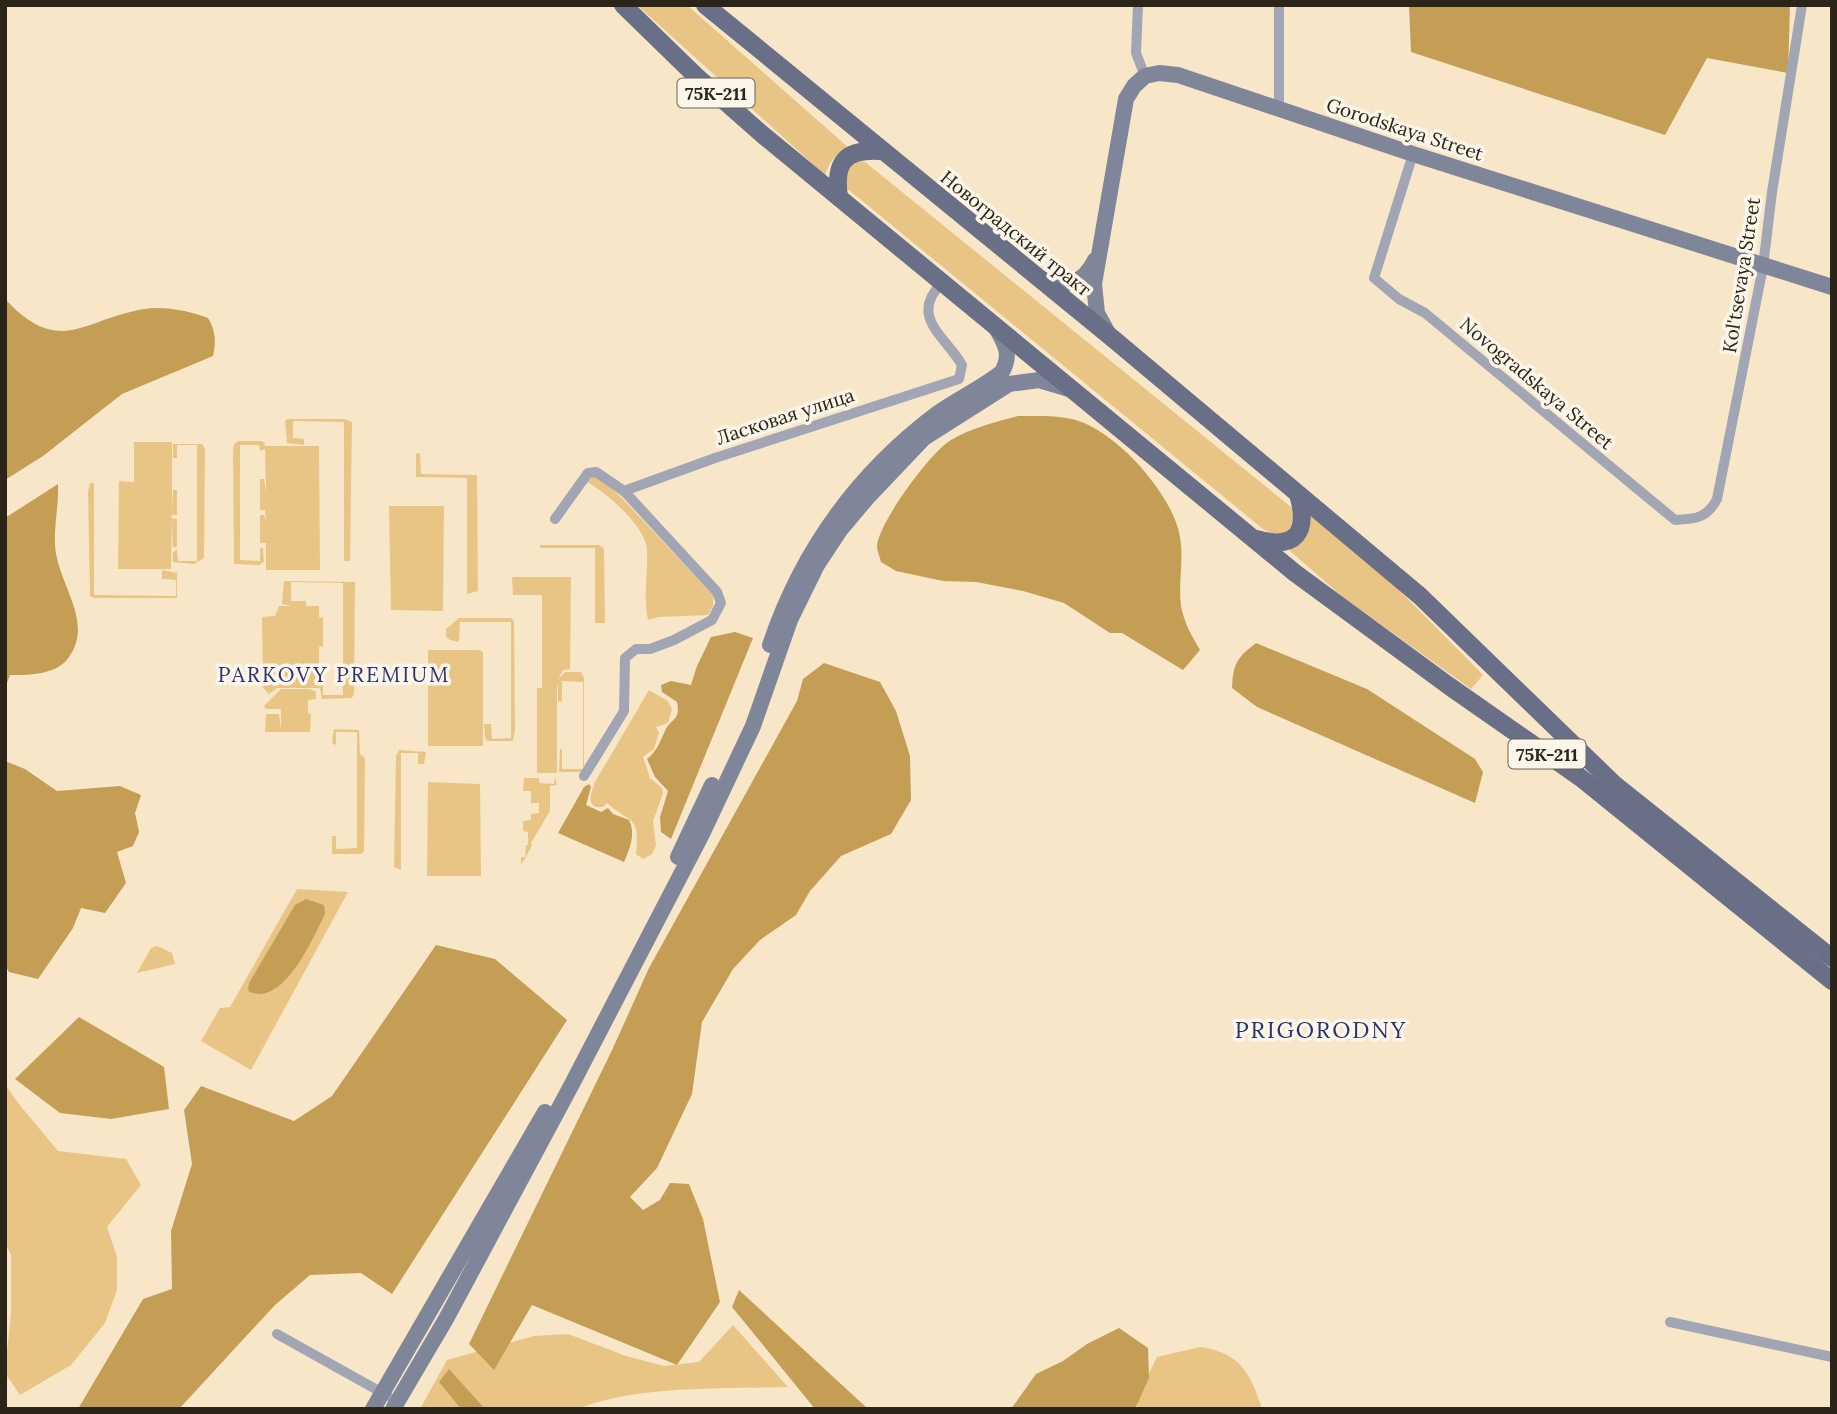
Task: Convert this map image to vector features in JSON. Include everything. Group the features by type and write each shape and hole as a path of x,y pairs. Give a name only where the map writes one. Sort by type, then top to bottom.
{"main road":[{"name":"75К-211","path":"623,5 696,76 839,197 1295,573 1449,686 1581,778 1832,981"},
{"name":"Новоградский тракт","path":"705,5 1111,337 1420,596 1614,784 1832,958"},
{"name":"Gorodskaya Street","path":"1145,76 1159,72 1178,75 1413,154 1832,287"},
{"path":"1111,337 1102,326 1094,299 1097,254 1126,99 1134,86 1145,76"},
{"path":"839,197 839,167 847,156 862,150 880,150"},
{"path":"1038,278 1070,284 1081,279 1090,270 1097,254"},
{"path":"373,1409 565,1077 655,904 744,718 780,616 810,554 834,516 863,481 904,440 941,411 1002,372 1008,352 994,326"},
{"path":"395,1405 465,1283 572,1084 702,834 753,726 790,620 817,565 840,530 924,438 1009,383 1048,381 1074,392"},
{"path":"1253,538 1272,543 1286,542 1297,536 1302,525 1303,510 1298,494"}],"street":[{"path":"1138,5 1136,53 1145,76"},
{"path":"1279,5 1279,110"},
{"name":"Kol'tsevaya Street","path":"1675,520 1694,519 1711,510 1717,499 1763,267 1772,191 1802,5"},
{"name":"Novogradskaya Street","path":"1413,154 1374,278 1399,299 1425,313 1675,520"},
{"name":"Ласковая улица","path":"624,491 715,458 959,379 962,365 951,347 932,326 929,316 931,297 942,283"},
{"path":"555,519 588,473 596,472 624,491 717,592 721,603 712,620 650,649 636,649 625,658 624,711 584,776"},
{"path":"1670,1322 1832,1357"},
{"path":"277,1334 381,1393 395,1405"}],"shaded area":[{"path":"637,5 687,5 849,148 834,158 825,175"},
{"path":"1409,5 1790,5 1788,73 1707,58 1665,135 1411,52"},
{"path":"856,160 865,162 1291,507 1294,521 1286,533 1273,534 1263,529 844,186 842,171"},
{"path":"5,299 24,317 41,327 57,331 88,326 144,309 193,313 208,318 213,327 213,356 122,394 43,456 5,480"},
{"path":"1018,416 1058,417 1089,425 1123,449 1154,483 1175,520 1180,537 1182,612 1200,650 1183,670 1122,633 1110,633 1064,603 1023,591 976,582 943,581 896,571 881,562 877,546 886,522 931,458 959,436"},
{"path":"287,419 344,419 352,422 350,561 344,561 344,422 293,421 293,438 304,439 304,445 287,443"},
{"path":"239,441 261,441 265,446 319,446 320,570 266,570 266,543 260,543 260,515 264,515 266,521 265,510 260,510 260,479 264,479 266,493 265,449 260,451 259,445 240,445 240,560 260,561 260,548 263,548 264,562 259,565 234,564 233,452 234,444"},
{"path":"134,442 172,442 172,511 173,490 177,490 177,515 172,515 171,518 177,519 177,547 173,547 172,519 171,569 118,569 119,481 134,482"},
{"path":"173,444 202,444 205,449 204,558 194,564 173,562 173,552 177,550 178,561 197,561 197,445 177,445 177,458 173,458"},
{"path":"416,453 420,454 421,474 477,475 478,591 467,594 467,478 416,477"},
{"path":"593,476 603,480 621,497 713,595 713,606 708,615 658,617 648,620 645,540 623,511 587,482"},
{"path":"90,483 94,483 94,595 176,596 176,580 162,579 162,570 177,573 177,598 90,596"},
{"path":"58,484 55,544 61,573 76,615 76,643 69,657 58,667 42,673 10,675 5,688 5,518"},
{"path":"389,506 444,506 443,611 391,610"},
{"path":"1310,515 1393,584 1483,675 1471,689 1344,598 1289,550 1303,539"},
{"path":"540,545 599,545 604,549 605,623 595,623 595,548 540,548"},
{"path":"512,577 571,577 570,669 563,670 558,679 565,672 581,672 584,678 584,769 581,772 559,772 560,749 562,769 583,769 583,682 562,681 562,702 558,701 558,684 557,688 557,773 537,773 537,688 542,688 542,595 513,595"},
{"path":"284,581 355,582 352,698 322,699 320,688 277,688 269,694 263,688 262,617 275,616 279,606 292,606 282,604","holes":["291,582 343,583 343,695 323,695 323,681 319,681 319,647 323,646 323,618 319,617 319,606 306,606 306,601 291,601"]},
{"path":"459,618 511,618 514,621 513,741 488,741 485,738 484,724 491,724 492,739 511,738 511,622 460,622 459,642 446,637 446,629"},
{"path":"735,632 753,638 671,839 661,832 660,817 668,791 655,777 647,759 678,713 677,702 662,692 661,685 671,681 691,685 711,637"},
{"path":"1256,643 1367,689 1475,759 1483,772 1475,803 1257,707 1232,688 1237,662"},
{"path":"428,650 483,652 483,746 428,746"},
{"path":"824,663 880,682 896,711 910,756 911,800 891,834 841,856 810,891 796,915 760,940 733,969 702,1022 692,1094 657,1168 630,1197 643,1210 660,1200 670,1183 689,1184 703,1219 720,1302 677,1365 532,1305 494,1370 469,1344 649,968 797,701 803,679"},
{"path":"281,689 310,689 316,692 316,699 308,700 308,713 311,714 310,732 265,732 266,714 279,714 281,730 281,709 266,709 264,706"},
{"path":"649,690 668,701 672,709 668,723 656,727 659,733 654,749 643,757 650,778 662,788 663,794 653,821 656,846 652,854 643,859 636,854 637,833 632,822 607,803 603,807 596,807 590,799 595,782"},
{"path":"334,729 359,730 360,754 365,758 364,852 361,854 332,854 332,836 336,836 336,849 357,848 357,732 336,732 336,745 332,743"},
{"path":"399,750 426,752 424,764 418,764 418,753 401,753 401,870 394,867 396,756"},
{"path":"5,761 25,769 57,791 120,786 141,795 135,813 139,832 133,846 117,852 126,883 105,913 81,908 73,928 38,979 9,972 5,965"},
{"path":"555,777 557,785 550,786 550,811 521,865 521,857 525,857 528,845 528,832 523,831 523,821 531,820 531,814 539,813 539,803 531,803 531,791 523,791 524,778 539,778 539,783 554,784"},
{"path":"428,782 480,784 481,876 427,876"},
{"path":"589,784 591,787 586,805 601,812 608,808 613,814 629,820 632,836 624,862 558,833 584,787"},
{"path":"297,889 348,892 251,1070 201,1041 220,1008 230,1007"},
{"path":"306,899 324,905 325,914 305,954 285,981 273,990 261,994 248,991 249,983 295,905"},
{"path":"436,945 495,959 567,1020 392,1294 361,1273 310,1275 275,1305 179,1409 78,1409 143,1299 172,1289 171,1231 192,1164 184,1110 201,1086 294,1121 332,1096"},
{"path":"157,946 172,953 175,964 137,973 151,948"},
{"path":"79,1017 164,1067 169,1109 111,1119 60,1113 15,1079"},
{"path":"5,1084 58,1151 126,1159 141,1185 107,1227 117,1257 117,1290 105,1323 71,1365 20,1395 5,1373 11,1312 11,1255 5,1242"},
{"path":"739,1290 868,1409 815,1409 732,1307"},
{"path":"733,1325 788,1387 653,1392 601,1401 578,1409 420,1409 447,1360 534,1336 568,1334 626,1356 664,1366 699,1362"},
{"path":"1119,1328 1148,1348 1149,1378 1135,1409 1011,1409 1036,1374"},
{"path":"1200,1347 1225,1354 1242,1366 1262,1409 1137,1409 1138,1396 1157,1357"},
{"path":"449,1369 485,1409 461,1409 439,1382"}],"district":[{"name":"PARKOVY PREMIUM","path":"334,674"},
{"name":"PRIGORODNY","path":"1321,1029"}]}
